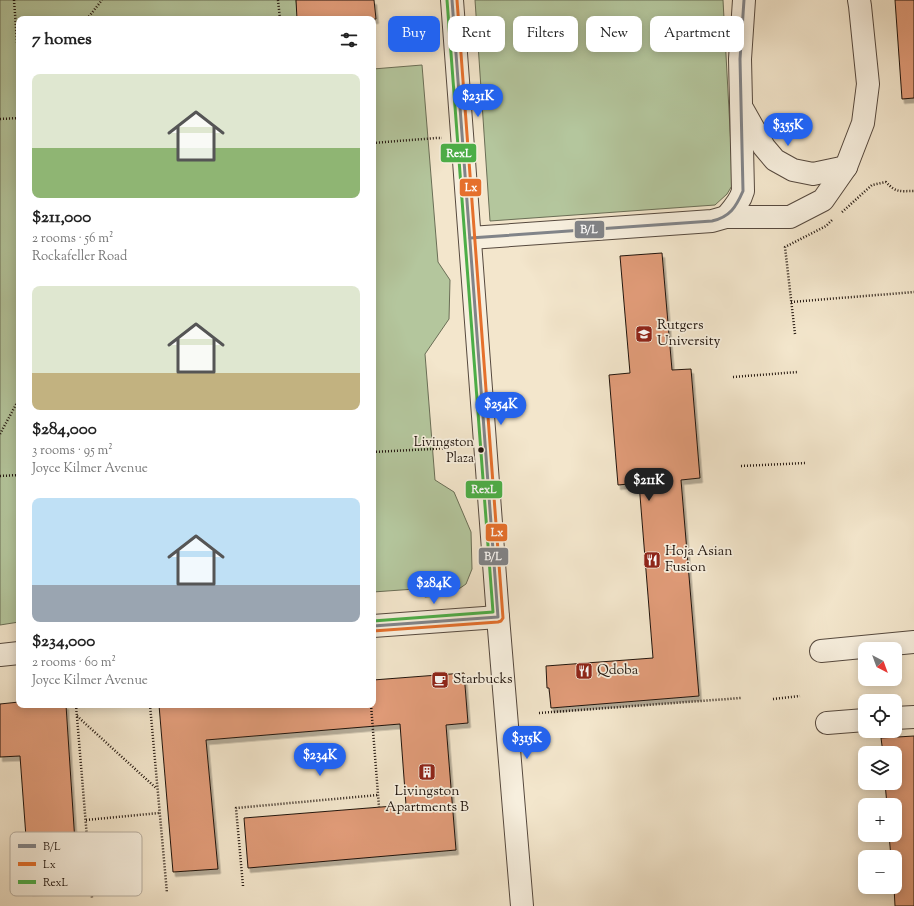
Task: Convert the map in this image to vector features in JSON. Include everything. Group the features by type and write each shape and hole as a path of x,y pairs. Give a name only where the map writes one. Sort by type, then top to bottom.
{"street":[{"path":"452,0 498,617 522,906"},
{"path":"726,217 741,199 743,191 740,59 744,0"},
{"path":"470,238 712,222 726,217 790,217 823,200 846,168 863,123 868,84 860,6 858,0"},
{"path":"741,107 764,147 775,160 793,170 813,174 846,168"},
{"path":"376,626 498,617"},
{"path":"821,651 914,642"},
{"path":"0,655 16,653"},
{"path":"902,718 914,717"},
{"path":"827,723 858,721"}],"path":[{"path":"14,0 16,28"},
{"path":"89,16 102,0"},
{"path":"278,0 280,16"},
{"path":"0,119 16,118"},
{"path":"376,143 436,138"},
{"path":"795,334 785,247 826,226 872,185 886,182 895,190 914,191"},
{"path":"791,302 914,292"},
{"path":"733,377 798,372"},
{"path":"0,434 16,405"},
{"path":"376,452 451,448"},
{"path":"741,466 806,463"},
{"path":"0,476 16,475"},
{"path":"773,699 800,696"},
{"path":"539,713 741,698"},
{"path":"76,708 87,832"},
{"path":"150,708 167,893"},
{"path":"371,708 379,807"},
{"path":"77,716 157,788"},
{"path":"242,886 236,808 378,795"},
{"path":"86,820 159,813"}],"green space":[{"path":"0,0 296,0 298,16 16,16 16,622 0,625"},
{"path":"475,0 723,0 724,16 650,16 650,52 726,52 733,184 727,194 715,205 490,221 479,52 505,52 505,16 476,16"},
{"path":"422,65 438,262 450,280 449,319 425,354 435,480 454,492 471,532 472,569 466,584 450,595 425,597 415,589 376,592 376,69"}],"building":[{"path":"296,0 374,0 376,16 297,16"},
{"path":"895,0 914,0 914,98 902,99"},
{"path":"662,253 672,370 691,369 700,478 681,480 699,696 551,708 549,688 547,688 546,666 653,658 639,483 618,485 609,375 630,373 620,256"},
{"name":"Livingston Apartments B","path":"464,673 468,723 446,725 456,850 248,868 244,818 406,805 400,724 206,740 218,869 173,872 159,708 376,708 376,680"},
{"path":"16,702 16,708 66,708 74,832 26,832 20,756 0,757 0,704"},
{"path":"914,736 914,906 895,906 894,894 902,894 902,850 890,850 890,842 902,842 902,798 886,798 886,790 902,790 902,746 882,746 881,738 902,738 902,737"}],"transit line":[{"name":"RexL","path":"376,621 493,612 447,0"},
{"name":"B/L","path":"376,626 498,617 452,0"},
{"name":"Lx","path":"376,631 498,622 503,618 457,0"},
{"name":"B/L","path":"470,238 712,221 728,214 738,202 743,191 740,59 744,0"}],"place":[{"name":"Rutgers University","path":"644,334"},
{"name":"Livingston Plaza","path":"481,450"},
{"name":"Hoja Asian Fusion","path":"652,560"},
{"name":"Qdoba","path":"584,671"},
{"name":"Starbucks","path":"440,680"},
{"name":"Livingston Apartments B","path":"427,772"}]}
